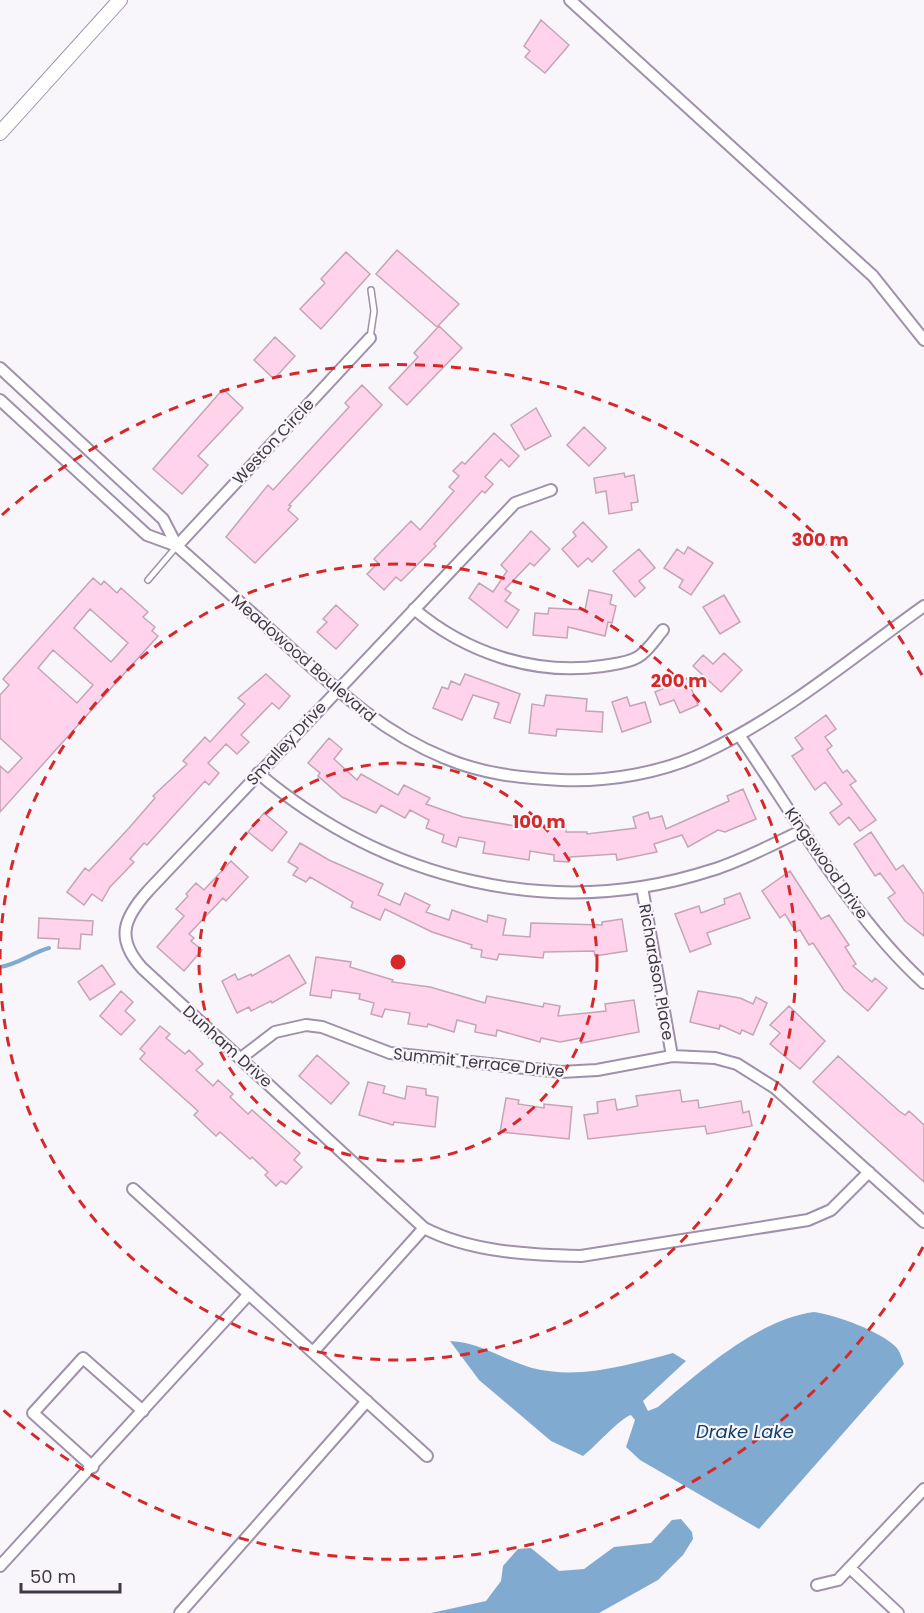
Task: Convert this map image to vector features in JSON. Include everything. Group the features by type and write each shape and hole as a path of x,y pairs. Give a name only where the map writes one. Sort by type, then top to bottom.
{"street":[{"path":"0,133 120,0"},
{"path":"570,0 873,276 924,340"},
{"name":"Weston Circle","path":"177,546 370,338"},
{"name":"Meadowood Boulevard","path":"0,368 163,519 177,546 337,689 394,734 445,758 503,775 573,780 624,776 681,763 739,735 924,606"},
{"name":"Meadowood Boulevard","path":"0,400 147,535 177,546"},
{"name":"Smalley Drive","path":"126,943 128,917 137,903 258,773 515,503 551,490"},
{"path":"414,609 453,637 479,650 513,661 564,668 621,663 640,656 663,630"},
{"name":"Kingswood Drive","path":"739,735 880,939 924,983"},
{"path":"258,773 301,807 357,841 429,870 484,885 552,893 642,887 680,880 730,864 803,830"},
{"name":"Richardson Place","path":"642,887 672,1056"},
{"name":"Dunham Drive","path":"126,943 142,968 424,1228"},
{"name":"Summit Terrace Drive","path":"241,1058 275,1032 306,1025 322,1027 390,1053 561,1072 597,1070 672,1056 715,1058 737,1064 756,1075 790,1101 924,1222"},
{"path":"313,1352 424,1228 440,1236 476,1246 581,1256 808,1220 831,1210 868,1172"},
{"path":"134,1189 428,1456"},
{"path":"0,1566 249,1294"},
{"path":"93,1467 33,1413 83,1358 143,1412"},
{"path":"180,1613 367,1401"},
{"path":"818,1585 838,1580 924,1489"},
{"path":"850,1568 898,1613"}],"lane":[{"path":"370,338 374,311 371,290"},
{"path":"148,580 177,546"}],"water":[{"name":"Drake Lake","path":"814,1312 834,1316 880,1335 896,1347 904,1364 759,1529 640,1460 626,1447 635,1420 631,1415 621,1421 583,1456 551,1441 479,1380 450,1341 481,1348 532,1368 568,1372 603,1370 673,1353 686,1361 643,1401 648,1411 658,1407 711,1363 752,1336 772,1325"},
{"path":"681,1519 692,1532 693,1539 683,1555 658,1580 599,1613 431,1613 486,1601 501,1581 503,1566 518,1549 531,1548 559,1571 584,1569 614,1547 651,1543 672,1520"}],"building":[{"path":"541,20 569,45 545,73 525,57 530,51 524,46"},
{"path":"397,250 459,304 437,327 376,274"},
{"path":"346,252 370,274 321,329 300,309 325,283 321,279"},
{"path":"439,326 462,348 407,405 389,388 418,357 414,353"},
{"path":"275,337 295,356 274,379 254,360"},
{"path":"362,385 382,405 289,505 291,506 288,510 298,519 255,563 226,537 268,485 273,490 349,407 345,403"},
{"path":"223,389 243,408 198,456 208,465 182,494 153,469"},
{"path":"536,408 551,436 525,450 511,425"},
{"path":"584,427 606,448 589,466 567,445"},
{"path":"494,433 519,456 509,467 501,459 485,477 493,484 485,493 482,491 434,544 436,546 401,581 396,577 384,590 367,574 378,563 374,559 411,521 420,530 454,491 449,487 459,476 453,471 462,462 465,464"},
{"path":"624,473 625,477 634,475 638,502 631,503 632,510 609,514 606,491 596,493 594,478"},
{"path":"583,522 607,547 592,562 588,558 578,567 562,549 576,536 573,532"},
{"path":"531,531 550,549 534,566 530,563 505,589 511,593 505,601 519,610 507,628 469,598 479,583 493,592 507,571 501,565"},
{"path":"688,547 713,563 691,595 679,587 683,580 664,568 677,549 684,554"},
{"path":"639,549 655,568 639,581 645,588 635,597 613,571"},
{"path":"93,578 101,585 104,581 117,593 121,588 148,612 143,617 155,627 152,631 158,636 0,812 0,766 8,773 22,758 0,738 0,695 9,685 3,679","holes":["90,609 128,643 111,662 74,628","53,650 93,685 77,703 38,668"]},
{"path":"589,590 612,595 610,604 616,606 612,623 608,622 605,636 568,627 567,638 533,635 535,613 548,614 549,608 585,610"},
{"path":"724,595 740,622 720,634 703,607"},
{"path":"336,605 358,625 336,649 317,632 327,622 323,619"},
{"path":"724,653 742,670 721,692 693,666 703,655 713,664"},
{"path":"266,674 290,696 279,709 272,703 241,735 249,742 237,754 226,744 208,763 219,773 209,785 205,781 147,845 144,843 130,859 134,862 110,887 102,901 92,894 84,905 67,892 85,868 89,871 155,798 153,796 187,764 183,761 205,737 210,742 245,704 238,698"},
{"path":"465,674 520,694 510,723 494,718 499,703 473,695 462,720 433,708 442,687 448,689 451,681 460,685"},
{"path":"687,678 698,705 680,713 674,700 660,705 655,692"},
{"path":"546,695 587,699 586,711 603,712 602,732 557,729 556,736 529,733 532,704 544,706"},
{"path":"627,697 630,706 645,702 651,722 622,732 612,702"},
{"path":"826,715 836,729 825,737 832,746 827,750 843,773 847,770 856,781 850,785 876,820 860,831 849,817 839,825 830,813 842,804 825,782 815,790 792,756 803,749 795,738"},
{"path":"329,738 342,749 334,759 357,780 361,774 398,795 404,785 430,798 426,804 463,817 515,826 516,820 546,825 545,827 566,827 566,832 587,832 587,834 636,828 633,817 648,812 650,819 662,816 666,829 729,801 727,796 743,789 756,819 725,832 718,830 688,847 682,835 654,844 657,852 617,860 616,854 570,857 569,862 554,861 554,855 530,851 529,860 483,853 485,842 459,837 456,847 442,842 444,835 426,828 429,820 410,810 405,818 381,805 376,813 342,797 318,776 320,773 308,763"},
{"path":"264,813 287,832 272,851 248,832"},
{"path":"871,832 896,870 903,865 924,894 924,936 905,921 888,898 895,893 880,873 875,876 854,844"},
{"path":"300,843 329,860 383,884 378,895 400,905 405,893 430,905 426,912 449,920 452,910 487,922 488,915 506,919 503,935 530,937 531,923 602,925 602,922 622,919 627,951 595,956 594,951 544,952 543,958 499,954 497,960 481,957 482,950 471,948 472,945 432,932 385,909 380,920 351,907 353,902 310,877 306,882 293,875 298,868 288,862"},
{"path":"231,861 248,877 226,901 223,898 189,934 194,938 191,941 202,950 184,971 157,947 184,916 176,909 188,896 186,894 196,883 204,890"},
{"path":"790,871 821,919 829,915 849,945 845,947 856,964 853,966 872,982 875,978 887,988 868,1011 844,990 813,943 809,945 800,930 796,932 785,914 780,918 762,891"},
{"path":"740,893 750,918 707,933 711,944 690,952 675,914 699,906 701,913 725,904 724,899"},
{"path":"39,918 93,921 92,935 81,934 80,949 58,948 59,939 38,938"},
{"path":"289,955 306,983 272,1003 271,1001 251,1011 249,1007 237,1013 222,981 235,974 238,980 251,974 252,976"},
{"path":"316,957 351,962 350,967 393,980 392,982 430,987 485,1003 487,996 543,1007 544,1003 560,1006 558,1016 606,1011 605,1004 634,1000 639,1032 581,1043 581,1038 560,1042 541,1038 540,1042 497,1030 496,1036 475,1032 476,1025 457,1020 454,1032 428,1024 427,1027 408,1024 410,1013 385,1009 382,1017 371,1014 374,1003 359,999 360,994 332,990 331,998 310,995"},
{"path":"102,965 115,984 90,1000 78,982"},
{"path":"121,991 133,1002 125,1011 135,1020 121,1035 100,1016"},
{"path":"698,991 740,998 753,1004 756,997 767,1003 753,1035 742,1030 740,1034 720,1025 719,1029 690,1022"},
{"path":"789,1006 825,1041 800,1069 770,1044 780,1033 770,1025"},
{"path":"160,1026 170,1034 166,1038 185,1054 189,1050 203,1064 196,1070 213,1086 218,1080 233,1094 230,1097 248,1114 252,1110 300,1153 294,1160 302,1167 286,1184 281,1181 276,1186 265,1175 268,1172 252,1157 250,1159 220,1132 216,1136 194,1115 198,1111 140,1059 145,1053 140,1049"},
{"path":"317,1055 349,1083 331,1104 299,1076"},
{"path":"838,1056 899,1111 905,1115 909,1111 924,1125 924,1182 813,1082"},
{"path":"368,1082 385,1086 383,1093 405,1099 407,1086 426,1089 426,1095 438,1097 435,1127 394,1122 393,1125 359,1115"},
{"path":"680,1090 682,1102 698,1100 699,1108 741,1101 743,1113 749,1111 752,1126 707,1134 705,1126 588,1139 584,1115 598,1113 597,1102 615,1099 617,1110 638,1106 636,1096"},
{"path":"506,1098 519,1100 518,1104 544,1108 544,1104 572,1107 569,1139 500,1132"}],"waterway":[{"path":"0,967 49,948"}]}
